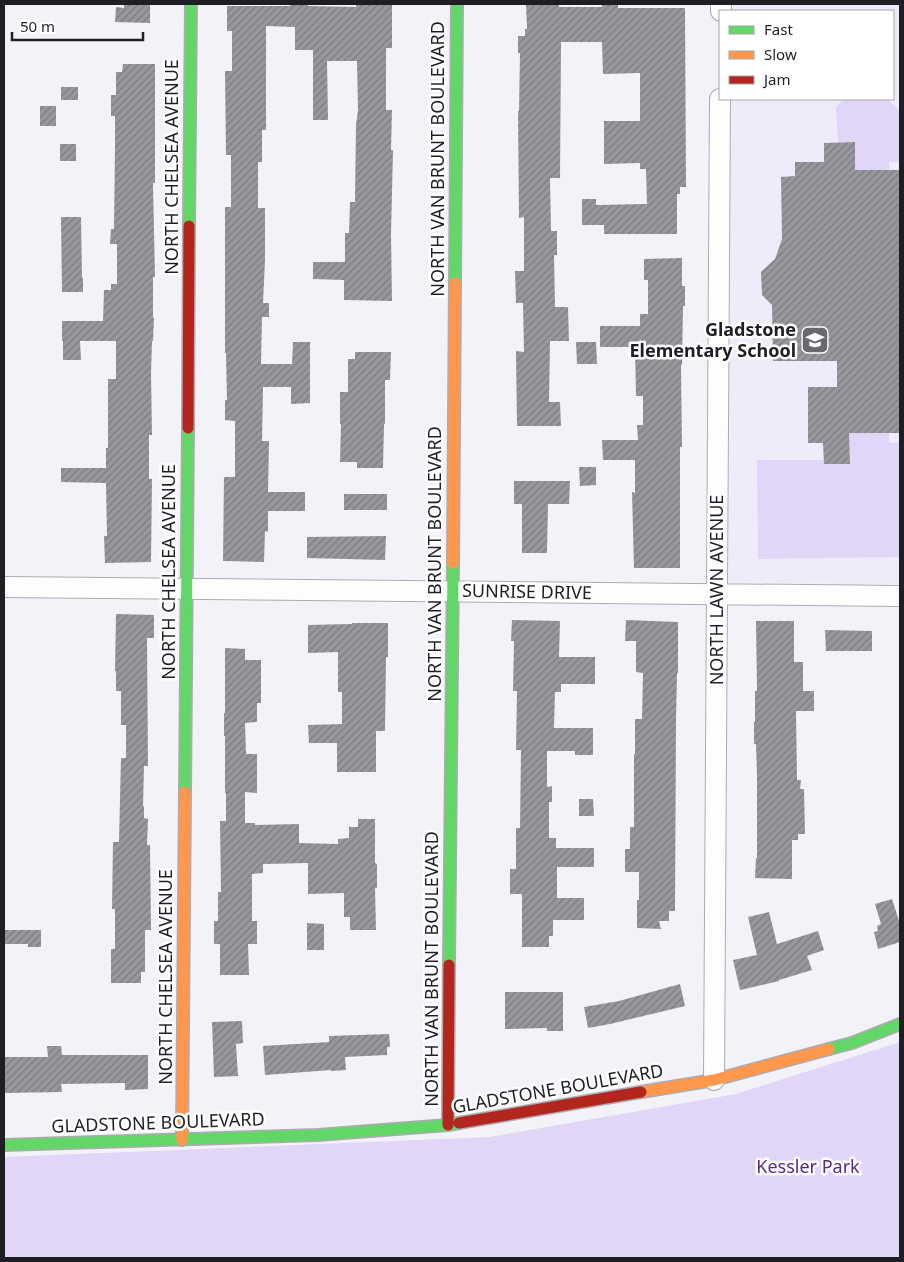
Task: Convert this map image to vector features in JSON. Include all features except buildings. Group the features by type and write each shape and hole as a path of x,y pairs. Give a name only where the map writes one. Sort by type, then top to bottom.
{"street":[{"name":"NORTH CHELSEA AVENUE","path":"182,1140 191,4"},
{"name":"NORTH VAN BRUNT BOULEVARD","path":"448,1125 457,4"},
{"name":"NORTH LAWN AVENUE","path":"714,1080 720,100"},
{"name":"SUNRISE DRIVE","path":"4,587 900,596"},
{"name":"GLADSTONE BOULEVARD","path":"4,1145 318,1134 448,1125 714,1080 852,1043 900,1024"}],"shaded area":[{"name":"Gladstone Elementary School","path":"730,4 900,4 900,584 729,582 730,100 894,100 894,10 730,10"}],"green space":[{"path":"843,100 888,100 900,111 900,162 889,162 889,170 855,170 855,143 838,142 836,107"},
{"path":"849,433 889,433 889,443 900,442 900,557 758,559 757,460 824,460 824,464 850,464"},
{"name":"Kessler Park","path":"900,1042 900,1258 4,1258 4,1157 490,1137 736,1094"}],"traffic: fast":[{"path":"189,226 191,4"},
{"path":"455,283 457,4"},
{"path":"185,792 188,428"},
{"path":"449,965 453,563"},
{"path":"829,1049 852,1043 900,1024"},
{"path":"4,1145 318,1135 459,1123"}],"traffic: slow":[{"path":"453,563 455,283"},
{"path":"182,1140 185,792"},
{"path":"641,1092 714,1080 829,1049"}],"traffic: jam":[{"path":"188,428 189,226"},
{"path":"448,1125 449,965"},
{"path":"459,1123 641,1092"}],"place":[{"name":"Gladstone Elementary School","path":"815,340"}]}
